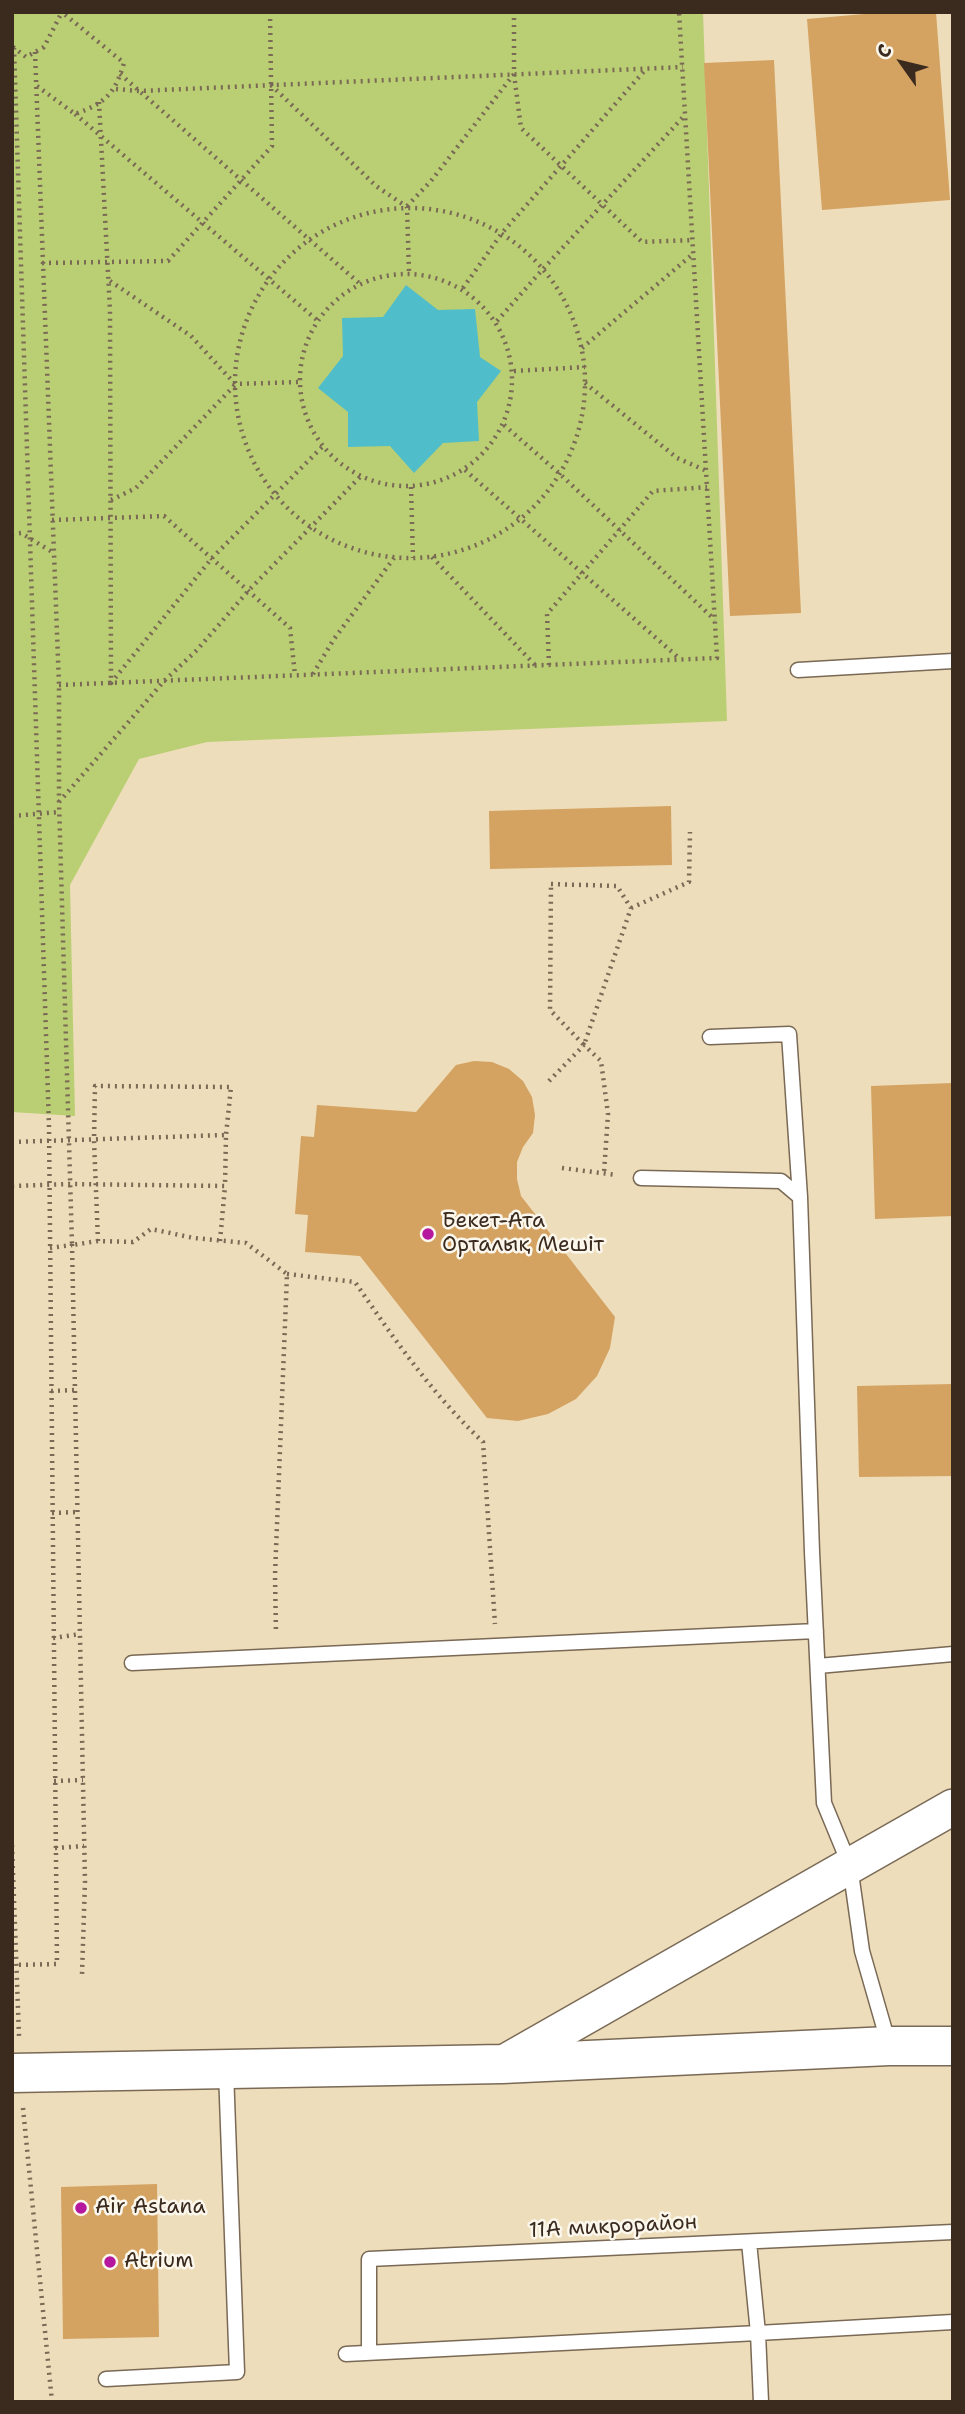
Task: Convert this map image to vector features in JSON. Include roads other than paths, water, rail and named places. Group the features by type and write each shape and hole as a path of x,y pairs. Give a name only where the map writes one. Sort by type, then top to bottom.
{"main road":[{"path":"16,2073 502,2064 889,2046 953,2046"}],"street":[{"path":"502,2064 953,1807"}],"lane":[{"path":"798,670 953,661"},
{"path":"710,1037 789,1034 800,1197 824,1803 850,1866 862,1951 889,2046"},
{"path":"641,1178 781,1181 800,1197"},
{"path":"131,1663 816,1631"},
{"path":"818,1666 953,1654"},
{"path":"106,2379 237,2372 226,2070"},
{"name":"11А микрорайон","path":"369,2353 369,2259 953,2232"},
{"path":"749,2242 758,2333 761,2402"},
{"path":"346,2354 953,2322"}],"water":[{"path":"406,285 438,310 475,309 480,357 501,371 477,402 479,441 443,443 414,473 390,446 348,447 348,412 318,388 343,356 342,318 383,317"}],"place":[{"name":"Бекет-Ата Орталық Мешіт","path":"428,1234"},
{"name":"Air Astana","path":"81,2208"},
{"name":"Atrium","path":"110,2262"}]}
